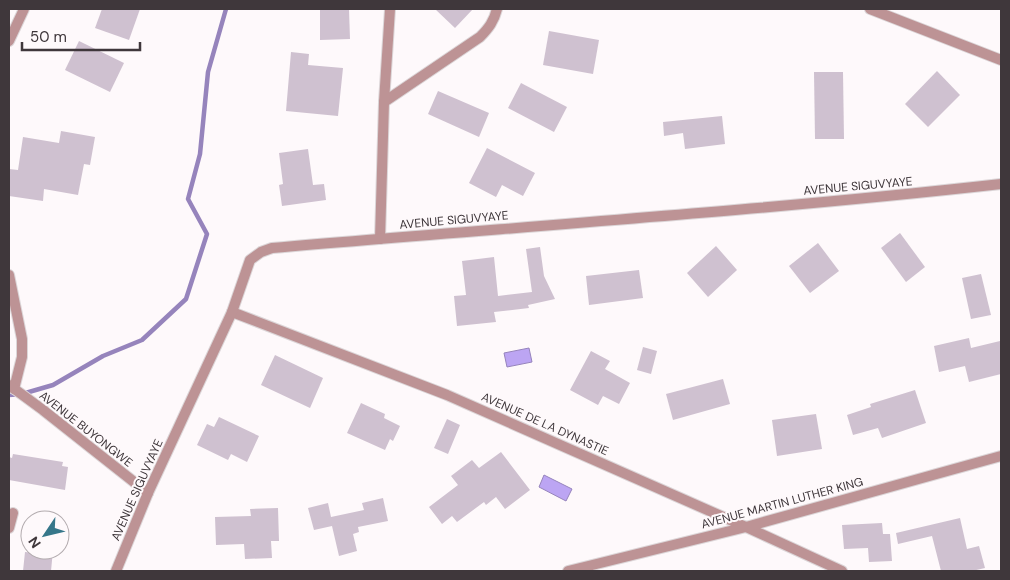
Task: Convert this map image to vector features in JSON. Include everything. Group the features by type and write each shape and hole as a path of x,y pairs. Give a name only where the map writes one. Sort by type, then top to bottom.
{"street":[{"path":"9,40 24,9"},
{"path":"380,239 384,102 390,9"},
{"path":"384,102 480,37 489,28 495,18 497,9"},
{"path":"870,9 1001,60"},
{"name":"AVENUE SIGUVYAYE","path":"116,571 148,493 232,312 250,260 261,252 272,248 822,202 1001,184"},
{"path":"9,275 13,309 22,338 22,358 14,389"},
{"name":"AVENUE DE LA DYNASTIE","path":"232,312 447,395 842,571"},
{"name":"AVENUE BUYONGWE","path":"14,389 148,493"},
{"name":"AVENUE MARTIN LUTHER KING","path":"568,571 746,527 1001,456"},
{"path":"9,528 13,513"}],"shaded area":[{"path":"529,348 532,362 507,367 504,353"},
{"path":"544,475 572,489 566,501 539,487"}],"building":[{"path":"102,9 140,9 129,40 95,28"},
{"path":"320,9 349,9 350,39 320,40"},
{"path":"435,9 473,9 455,28"},
{"path":"549,31 599,40 593,74 543,65"},
{"path":"79,41 124,63 110,92 65,70"},
{"path":"291,52 309,54 308,65 343,68 338,116 286,111"},
{"path":"937,71 960,95 928,127 905,104"},
{"path":"814,72 843,72 844,139 815,139"},
{"path":"521,83 567,107 554,132 508,108"},
{"path":"438,91 489,113 479,137 428,114"},
{"path":"722,116 725,144 685,149 683,133 664,136 663,122"},
{"path":"61,131 95,137 90,165 84,164 78,195 44,189 43,201 9,196 9,169 18,170 23,137 59,143"},
{"path":"487,148 535,173 523,196 502,185 496,197 469,183"},
{"path":"308,149 313,185 324,184 326,200 282,206 279,185 283,184 279,153"},
{"path":"900,233 925,267 906,282 881,248"},
{"path":"818,243 839,271 810,293 789,266"},
{"path":"716,246 737,270 708,297 687,273"},
{"path":"540,247 544,276 555,299 528,305 529,308 494,312 496,322 457,326 454,296 466,295 462,261 494,257 498,296 532,292 526,249"},
{"path":"639,270 643,298 589,305 586,276"},
{"path":"981,274 991,315 971,319 962,278"},
{"path":"969,338 971,348 1000,341 1001,374 969,382 965,366 939,372 934,346"},
{"path":"643,347 657,351 651,374 637,370"},
{"path":"591,351 610,361 605,369 630,383 619,404 603,396 598,405 570,390"},
{"path":"275,355 323,378 310,408 261,385"},
{"path":"723,379 730,404 673,420 666,394"},
{"path":"915,390 926,423 882,438 878,428 853,435 847,415 871,407 870,404"},
{"path":"361,403 385,414 384,418 400,426 393,441 390,439 385,450 347,433"},
{"path":"816,414 822,449 777,456 772,420"},
{"path":"219,417 259,436 247,462 231,454 228,460 197,445 207,424 214,427"},
{"path":"447,419 460,425 448,454 434,448"},
{"path":"501,452 530,490 505,509 496,497 486,505 484,502 457,522 452,516 442,524 429,507 458,485 451,476 472,460 479,468"},
{"path":"13,454 63,462 62,466 68,467 65,490 9,480 9,457 12,458"},
{"path":"383,498 388,521 358,527 359,532 353,534 357,551 339,556 332,526 314,530 308,508 328,503 331,517 364,510 362,503"},
{"path":"278,508 279,541 271,541 272,558 245,559 244,544 216,545 215,517 251,516 250,509"},
{"path":"960,518 967,549 979,546 985,568 972,571 941,571 932,536 898,544 896,533"},
{"path":"882,523 883,534 890,534 892,561 869,562 868,548 844,549 842,525"},
{"path":"24,560 52,560 51,571 23,571"}],"waterway":[{"path":"9,395 22,394 53,385 103,356 142,340 186,299 207,234 188,199 200,154 208,72 226,9"}]}
